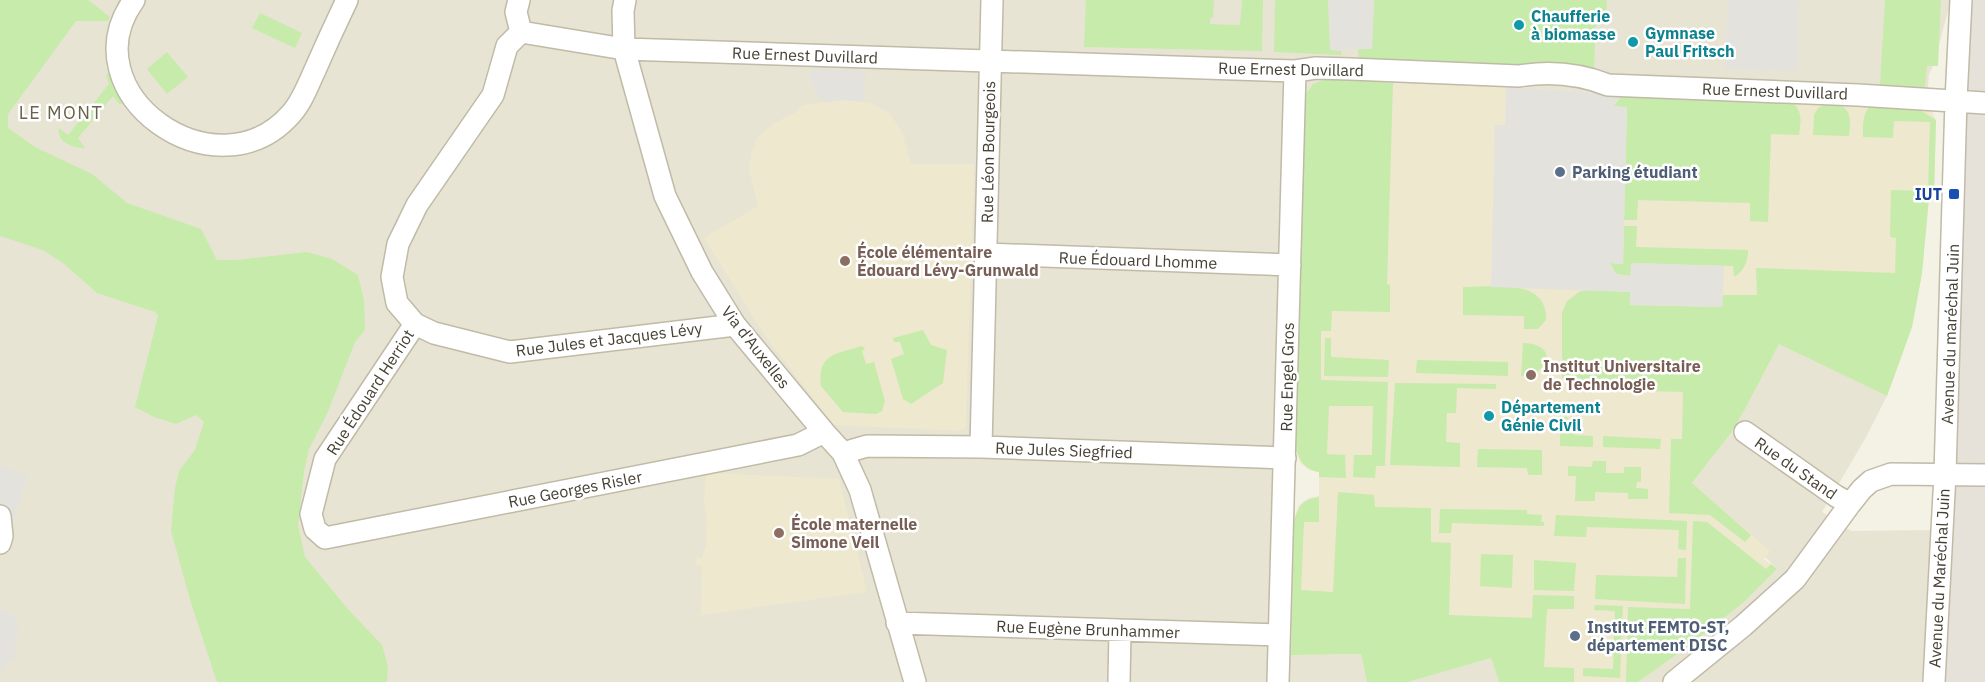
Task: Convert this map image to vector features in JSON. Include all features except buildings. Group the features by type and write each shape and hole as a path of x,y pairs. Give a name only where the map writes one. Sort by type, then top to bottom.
{"street":[{"path":"134,0 122,27 117,61 136,103 151,118 173,133 196,143 223,146 253,140 275,129 291,114 302,97 347,0"},
{"path":"519,0 516,12 521,32 624,49"},
{"name":"Via d'Auxelles","path":"625,0 624,49 664,196 702,272 735,325 843,453 861,490 915,682"},
{"name":"Rue Léon Bourgeois","path":"981,447 992,0"},
{"path":"1956,100 1961,0"},
{"name":"Rue Édouard Herriot","path":"325,538 315,529 310,514 326,459 415,324 397,303 395,294 392,277 398,244 417,205 493,95 507,46 521,32"},
{"name":"Rue Ernest Duvillard","path":"624,49 1295,71 1316,68 1519,76 1536,73 1587,77 1608,85 1848,94 1985,103"},
{"name":"Rue Engel Gros","path":"1278,682 1295,71"},
{"name":"Avenue du maréchal Juin","path":"1945,474 1956,100"},
{"name":"Rue Édouard Lhomme","path":"986,254 1290,265"},
{"name":"Rue Jules et Jacques Lévy","path":"415,324 434,333 510,352 735,325"},
{"name":"Rue Georges Risler","path":"325,538 798,445 824,432"},
{"name":"Rue du Stand","path":"1745,432 1850,504 1862,489 1879,478 1891,474 1985,475"},
{"name":"Rue Jules Siegfried","path":"843,453 867,446 981,447 1285,458"},
{"name":"Avenue du Maréchal Juin","path":"1934,682 1945,474"},
{"path":"1674,682 1743,626 1794,579 1850,504"},
{"path":"0,516 2,536 0,543"},
{"name":"Rue Eugène Brunhammer","path":"897,623 1279,635"},
{"path":"1119,682 1120,630"}],"shaded area":[{"path":"0,0 1951,0 1929,75 1927,100 1627,95 1506,86 1393,83 1330,77 1313,84 1305,95 1291,655 1361,654 1367,682 0,682"},
{"path":"1329,0 1374,0 1372,49 1330,50"},
{"path":"1728,0 1799,0 1797,71 1725,69"},
{"path":"1965,0 1985,0 1985,682 1936,682"},
{"path":"814,69 866,70 864,102 845,100 828,102 819,98 814,90 810,73"},
{"name":"Institut Universitaire de Technologie","path":"1330,77 1393,83 1506,86 1627,95 1927,100 1936,120 1934,195 1929,198 1922,273 1912,327 1887,396 1779,344 1731,433 1692,483 1770,551 1764,559 1777,569 1744,602 1638,682 1499,682 1491,658 1408,682 1367,682 1361,654 1291,655 1294,520 1299,505 1309,498 1319,496 1319,472 1309,470 1300,462 1296,450 1305,95 1313,84"},
{"name":"Parking étudiant","path":"1506,86 1627,95 1621,96 1614,106 1627,107 1623,264 1611,263 1611,266 1616,274 1630,276 1631,263 1724,266 1722,307 1630,305 1630,292 1491,287 1495,125 1505,125"},
{"name":"École élémentaire Édouard Lévy-Grunwald","path":"845,100 870,103 889,113 902,132 911,164 974,164 966,427 960,431 834,425 766,337 704,238 758,206 749,169 757,138 773,124 796,112 803,105"},
{"path":"1779,343 1887,396 1865,439 1822,512 1851,531 1936,530 1934,682 1638,682 1744,602 1777,569 1692,483 1731,433"},
{"path":"0,466 28,475 12,526 0,522"},
{"name":"École maternelle Simone Veil","path":"706,473 839,479 867,592 701,615 702,565 696,565 697,558 702,558 706,546 707,519 704,501"},
{"path":"0,610 10,612 17,620 18,632 14,646 16,653 14,661 4,662 6,669 0,671"},
{"path":"1491,658 1499,682 1408,682"}],"green space":[{"path":"0,0 88,0 110,17 108,21 76,21 8,114 8,128 35,147 92,174 127,203 201,229 217,260 307,252 332,259 358,275 364,300 365,330 355,342 327,414 309,449 298,525 305,557 346,607 382,645 388,666 387,682 217,682 191,603 171,531 179,471 195,450 204,422 196,415 176,424 154,417 135,407 158,316 155,312 97,293 63,263 43,250 0,236"},
{"path":"1086,0 1214,0 1213,18 1210,18 1210,24 1240,25 1242,0 1263,0 1262,51 1084,47"},
{"path":"1275,0 1328,0 1330,50 1341,51 1341,55 1274,52"},
{"path":"1374,0 1607,0 1606,20 1596,19 1594,68 1359,60 1358,49 1372,48"},
{"path":"1885,0 1941,0 1938,66 1927,66 1925,87 1880,85"},
{"path":"260,13 302,33 295,48 252,28"},
{"path":"167,52 188,77 167,94 147,69"},
{"path":"110,72 123,104 119,104 113,96 78,138 85,148 66,143 60,137 59,128 68,135 109,84 106,75"},
{"path":"1330,77 1393,83 1387,284 1390,285 1390,312 1332,311 1331,331 1321,331 1321,380 1388,382 1385,466 1376,466 1375,478 1353,477 1354,455 1372,455 1373,406 1329,406 1327,454 1345,455 1346,478 1319,477 1319,472 1304,465 1296,450 1305,95 1313,84"},
{"path":"1621,96 1791,101 1799,112 1801,121 1799,135 1771,134 1768,222 1750,221 1750,203 1638,200 1637,220 1624,220 1627,108 1614,106"},
{"path":"1831,102 1843,107 1849,114 1849,136 1813,135 1814,115 1818,108"},
{"path":"1871,105 1918,105 1918,109 1936,120 1934,195 1929,198 1922,273 1912,327 1887,396 1779,344 1731,433 1692,483 1751,535 1745,542 1710,515 1669,513 1671,439 1682,439 1683,392 1576,389 1576,379 1562,378 1562,313 1567,301 1579,292 1587,290 1630,292 1631,305 1722,307 1723,295 1757,295 1756,268 1895,273 1896,238 1890,237 1891,190 1928,191 1930,122 1894,121 1893,138 1863,137 1865,116"},
{"path":"1624,226 1637,226 1636,247 1748,250 1746,262 1743,269 1734,277 1733,266 1631,263 1631,276 1616,274 1610,263 1623,264"},
{"path":"1502,286 1528,291 1538,297 1544,306 1546,320 1538,329 1524,329 1524,316 1463,315 1463,287"},
{"path":"923,330 931,345 947,350 943,383 911,404 903,399 891,359 904,354 900,342 894,342 893,338"},
{"path":"1325,338 1331,338 1331,357 1389,360 1388,377 1324,376"},
{"path":"1523,343 1542,348 1546,354 1546,360 1538,371 1521,376"},
{"path":"862,346 865,349 862,351 866,364 874,362 885,401 882,411 876,414 843,412 821,386 822,367 826,361 837,353"},
{"path":"1417,360 1508,362 1508,376 1416,373"},
{"path":"1395,383 1496,384 1496,389 1457,388 1456,413 1447,413 1446,442 1460,443 1460,467 1390,465"},
{"path":"1560,417 1567,417 1569,422 1576,425 1575,435 1593,436 1593,447 1560,446"},
{"path":"1603,436 1661,439 1660,449 1603,447"},
{"path":"1478,449 1542,450 1542,475 1528,475 1527,468 1477,467"},
{"path":"1593,461 1606,461 1606,473 1624,473 1624,467 1641,467 1641,482 1637,482 1636,488 1648,489 1648,499 1628,499 1628,493 1595,492 1595,501 1575,501 1576,476 1568,476 1568,466 1592,467"},
{"path":"1338,492 1374,495 1375,507 1431,508 1431,542 1451,543 1449,615 1532,618 1533,595 1574,596 1574,609 1547,609 1544,667 1574,668 1574,682 1499,682 1491,658 1408,682 1367,682 1361,654 1291,655 1294,520 1302,504 1319,497 1319,522 1304,522 1301,590 1333,592"},
{"path":"1440,509 1527,510 1527,514 1542,515 1541,522 1544,522 1544,526 1452,523 1451,533 1439,533"},
{"path":"1556,515 1687,521 1686,550 1678,549 1679,530 1587,527 1586,537 1554,536"},
{"path":"1693,521 1707,522 1766,569 1771,564 1777,569 1744,602 1690,645 1638,682 1626,682 1628,607 1690,609"},
{"path":"1481,554 1513,555 1512,588 1480,586"},
{"path":"1678,558 1686,558 1685,604 1595,599 1596,575 1677,577"},
{"path":"1534,560 1576,563 1574,591 1534,590"},
{"path":"1595,605 1623,606 1620,678 1583,676 1583,668 1613,669 1615,611 1594,610"}],"place":[{"name":"Chaufferie à biomasse","path":"1519,25"},
{"name":"Gymnase Paul Fritsch","path":"1633,42"},
{"name":"Parking étudiant","path":"1560,172"},
{"name":"IUT","path":"1954,194"},
{"name":"École élémentaire Édouard Lévy-Grunwald","path":"845,261"},
{"name":"Institut Universitaire de Technologie","path":"1531,375"},
{"name":"Département Génie Civil","path":"1489,416"},
{"name":"École maternelle Simone Veil","path":"779,533"},
{"name":"Institut FEMTO-ST, département DISC","path":"1575,636"}],"district":[{"name":"LE MONT","path":"61,113"}]}
